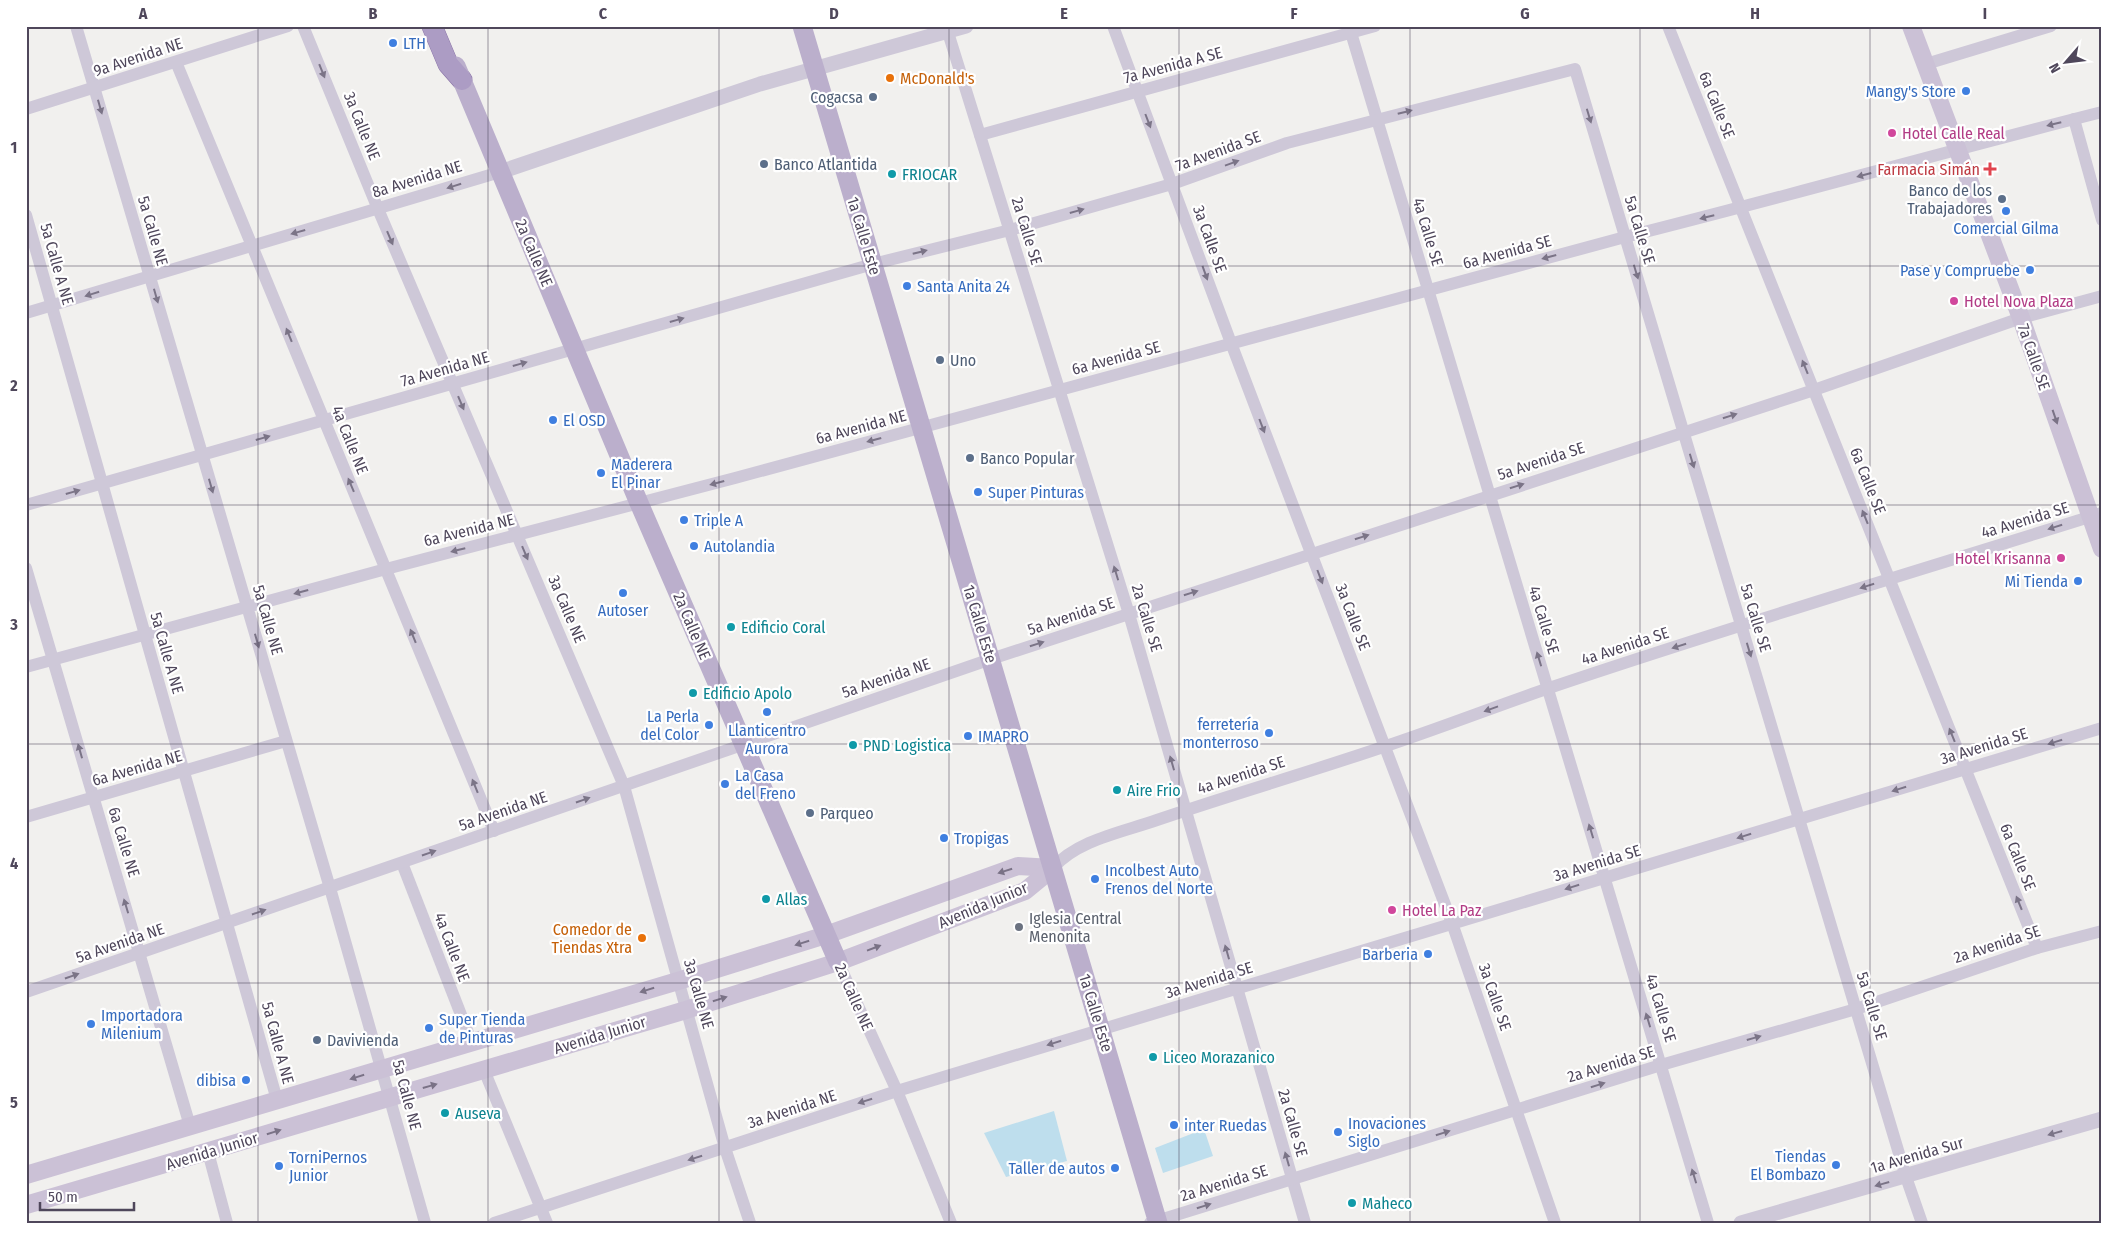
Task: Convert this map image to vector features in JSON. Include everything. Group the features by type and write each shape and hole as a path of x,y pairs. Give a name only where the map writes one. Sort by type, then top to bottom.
{"highway":[{"path":"432,26 448,64 462,80"},
{"path":"447,26 460,58 462,80"}],"main road":[{"name":"2a Calle NE","path":"439,26 639,503 838,962"},
{"name":"1a Calle Este","path":"802,26 1101,1029 1156,1222"},
{"name":"7a Calle SE","path":"1912,26 2096,514 2102,549"},
{"name":"Avenida Junior","path":"26,1175 678,981 826,935 1018,866 1053,868"},
{"name":"Avenida Junior","path":"26,1206 686,1010 838,962 1025,891 1053,868"}],"street":[{"name":"5a Calle NE","path":"76,26 383,1069 425,1223"},
{"name":"9a Avenida NE","path":"26,109 288,26"},
{"name":"3a Calle NE","path":"303,26 378,209 624,786 725,1148 750,1223"},
{"name":"8a Avenida NE","path":"26,313 500,172 705,102 814,68 947,28 966,26"},
{"name":"3a Calle SE","path":"1113,26 1231,344 1452,923 1555,1223"},
{"name":"7a Avenida A SE","path":"980,135 1137,92 1350,29 1375,26"},
{"name":"6a Calle SE","path":"1668,26 2037,948"},
{"path":"1926,64 2051,26"},
{"name":"2a Calle SE","path":"947,28 1129,614 1305,1223"},
{"name":"4a Calle SE","path":"1350,29 1708,1223"},
{"name":"4a Calle NE","path":"176,62 494,831"},
{"name":"7a Avenida SE","path":"873,264 1010,230 1172,184 1287,143 1575,69"},
{"name":"5a Calle SE","path":"1575,69 1906,1177 1922,1223"},
{"name":"6a Avenida SE","path":"921,427 1625,237 1742,208 1958,148 2102,112"},
{"path":"2074,119 2101,211"},
{"name":"5a Calle A NE","path":"26,215 277,1100"},
{"name":"7a Avenida NE","path":"26,505 873,264"},
{"name":"5a Avenida SE","path":"990,660 1683,431 1814,390 2021,318 2102,296"},
{"name":"6a Avenida NE","path":"26,667 921,427"},
{"name":"4a Avenida SE","path":"1053,868 1061,859 1082,847 1186,810 1386,746 1548,688 2096,514"},
{"name":"6a Calle NE","path":"26,568 190,1126"},
{"name":"5a Avenida NE","path":"26,992 990,660"},
{"name":"3a Avenida SE","path":"1101,1029 2102,728"},
{"name":"6a Avenida NE","path":"26,817 286,741"},
{"name":"4a Calle NE","path":"402,863 472,1042"},
{"name":"2a Avenida SE","path":"1156,1222 1661,1065 1856,1009 2037,948 2102,931"},
{"name":"2a Calle NE","path":"838,962 897,1091 951,1223"},
{"name":"3a Avenida NE","path":"494,1223 897,1091 1101,1029"},
{"path":"484,1070 547,1223"},
{"name":"1a Avenida Sur","path":"1741,1223 2100,1124"},
{"path":"208,1152 227,1223"}],"shaded area":[{"path":"1054,1111 1067,1161 1006,1177 984,1133"},
{"path":"1204,1129 1213,1156 1163,1173 1155,1148"}],"place":[{"name":"LTH","path":"393,43"},
{"name":"McDonald's","path":"890,78"},
{"name":"Mangy's Store","path":"1966,91"},
{"name":"Cogacsa","path":"873,97"},
{"name":"Hotel Calle Real","path":"1892,133"},
{"name":"Banco Atlantida","path":"764,164"},
{"name":"Farmacia Simán","path":"1990,169"},
{"name":"FRIOCAR","path":"892,174"},
{"name":"Banco de los Trabajadores","path":"2002,199"},
{"name":"Comercial Gilma","path":"2006,211"},
{"name":"Pase y Compruebe","path":"2030,270"},
{"name":"Santa Anita 24","path":"907,286"},
{"name":"Hotel Nova Plaza","path":"1954,301"},
{"name":"Uno","path":"940,360"},
{"name":"El OSD","path":"553,420"},
{"name":"Banco Popular","path":"970,458"},
{"name":"Maderera El Pinar","path":"601,473"},
{"name":"Super Pinturas","path":"978,492"},
{"name":"Triple A","path":"684,520"},
{"name":"Autolandia","path":"694,546"},
{"name":"Hotel Krisanna","path":"2061,558"},
{"name":"Mi Tienda","path":"2078,581"},
{"name":"Autoser","path":"623,593"},
{"name":"Edificio Coral","path":"731,627"},
{"name":"Edificio Apolo","path":"693,693"},
{"name":"Llanticentro Aurora","path":"767,712"},
{"name":"La Perla del Color","path":"709,725"},
{"name":"ferretería monterroso","path":"1269,733"},
{"name":"IMAPRO","path":"968,736"},
{"name":"PND Logistica","path":"853,745"},
{"name":"La Casa del Freno","path":"725,784"},
{"name":"Aire Frio","path":"1117,790"},
{"name":"Parqueo","path":"810,813"},
{"name":"Tropigas","path":"944,838"},
{"name":"Incolbest Auto Frenos del Norte","path":"1095,879"},
{"name":"Allas","path":"766,899"},
{"name":"Hotel La Paz","path":"1392,910"},
{"name":"Iglesia Central Menonita","path":"1019,927"},
{"name":"Comedor de Tiendas Xtra","path":"642,938"},
{"name":"Barberia","path":"1428,954"},
{"name":"Importadora Milenium","path":"91,1024"},
{"name":"Super Tienda de Pinturas","path":"429,1028"},
{"name":"Davivienda","path":"317,1040"},
{"name":"Liceo Morazanico","path":"1153,1057"},
{"name":"dibisa","path":"246,1080"},
{"name":"Auseva","path":"445,1113"},
{"name":"inter Ruedas","path":"1174,1125"},
{"name":"Inovaciones Siglo","path":"1338,1132"},
{"name":"Tiendas El Bombazo","path":"1836,1165"},
{"name":"TorniPernos Junior","path":"279,1166"},
{"name":"Taller de autos","path":"1115,1168"},
{"name":"Maheco","path":"1352,1203"}]}
